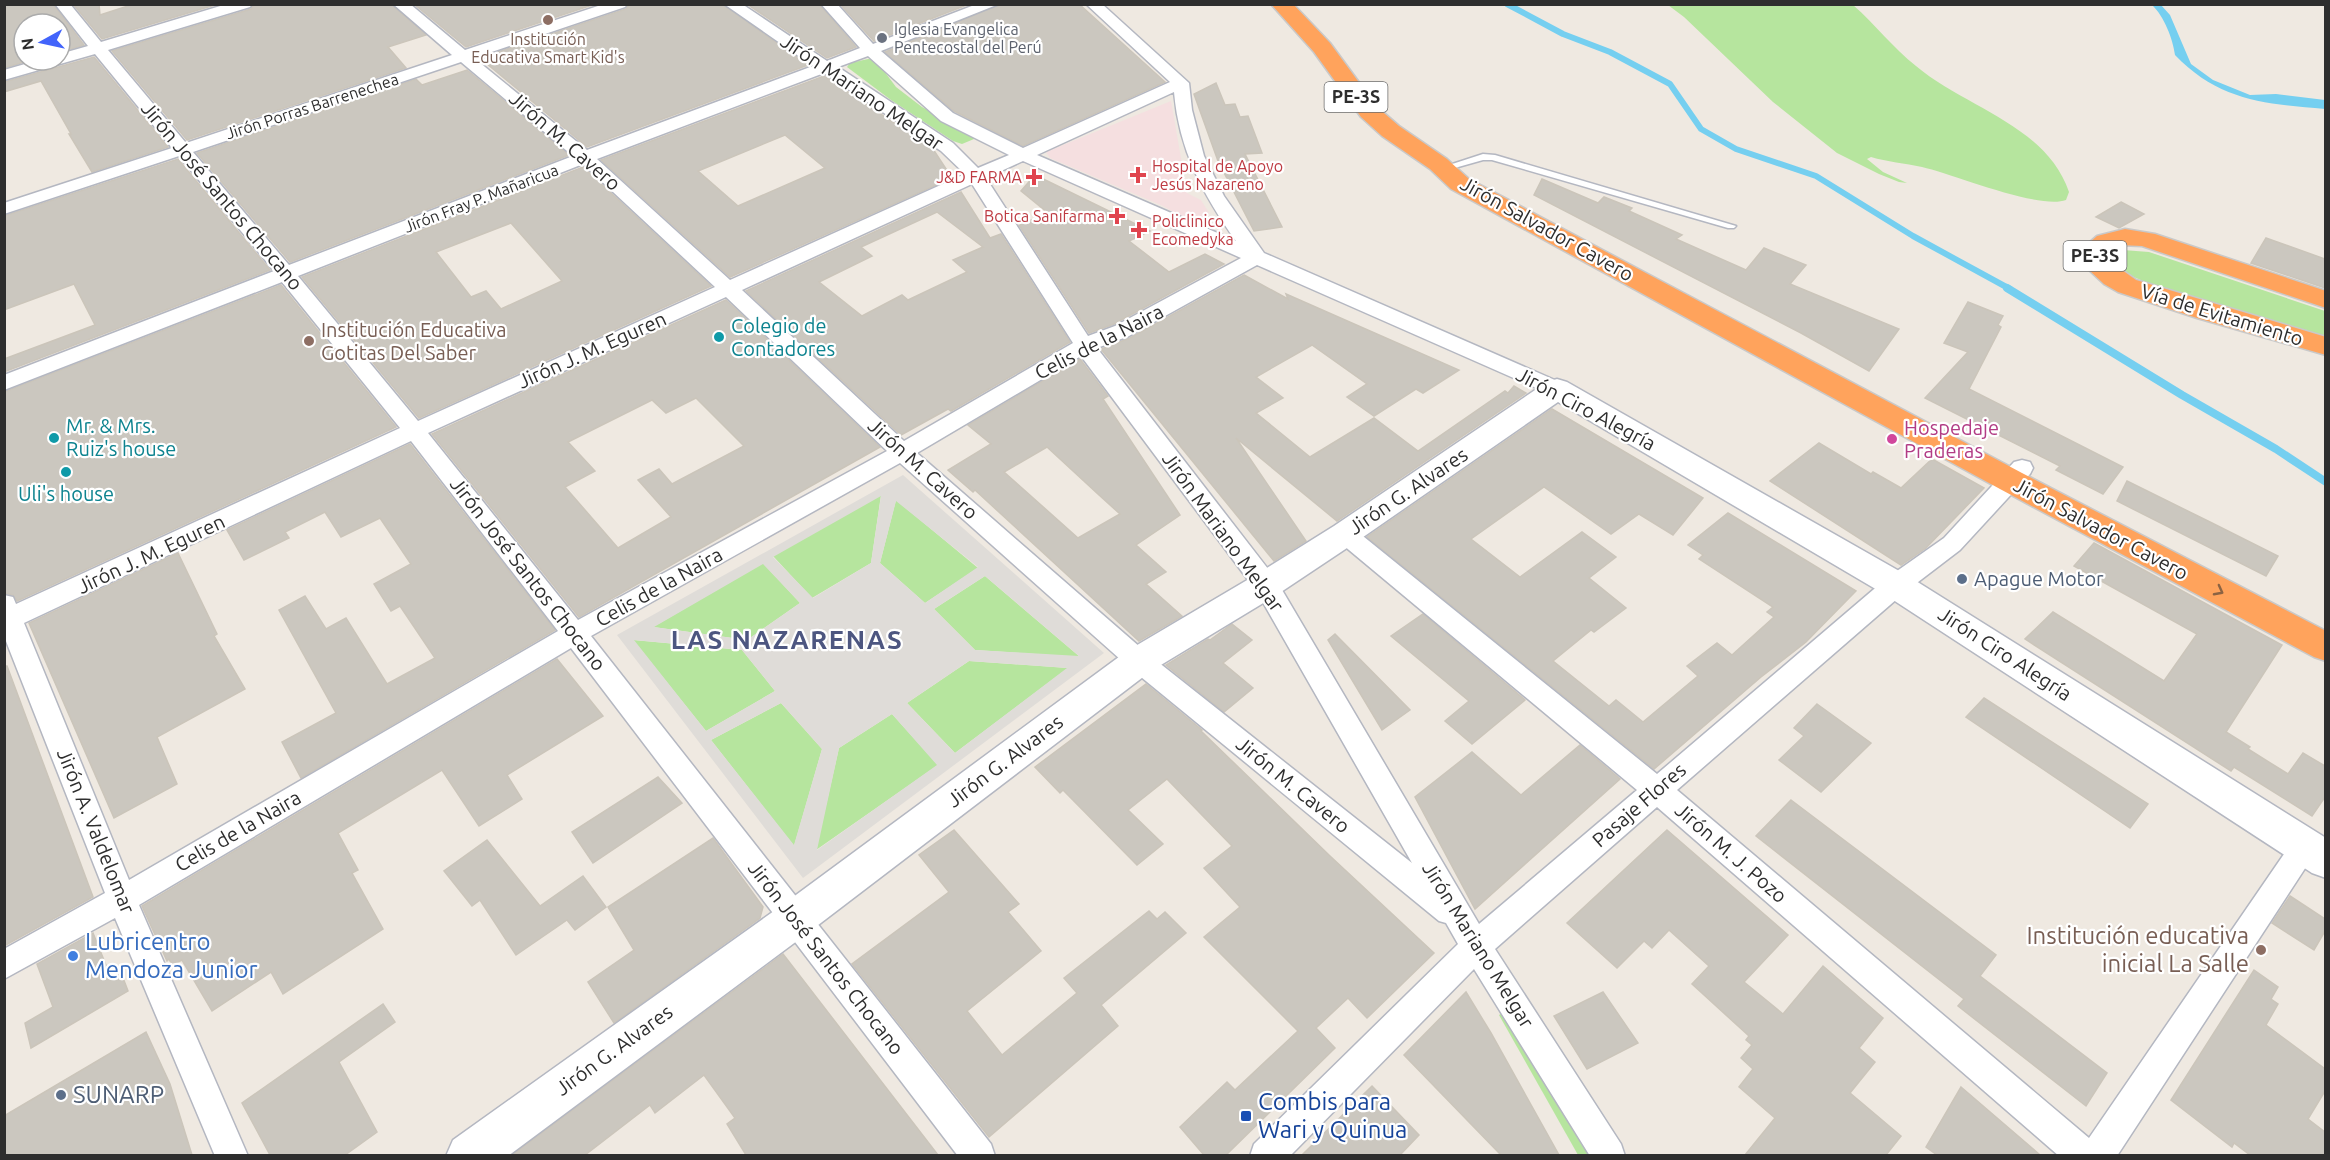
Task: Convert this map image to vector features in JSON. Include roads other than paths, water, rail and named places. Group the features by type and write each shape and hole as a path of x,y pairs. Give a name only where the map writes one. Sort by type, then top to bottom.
{"highway":[{"name":"PE-3S","path":"1281,4 1333,62 1355,96 1370,113 1387,129 1447,169"},
{"name":"Jirón Salvador Cavero","path":"1447,169 1460,183 1736,325 2016,475 2325,647"},
{"name":"Vía de Evitamiento","path":"2325,300 2146,239 2115,237 2103,241 2094,250 2099,265 2113,278 2127,286 2325,346"},
{"name":"Jirón Salvador Cavero","path":"2016,475 2325,623"}],"street":[{"name":"Jirón José Santos Chocano","path":"62,4 287,274 575,633 979,1155"},
{"path":"72,55 245,4"},
{"name":"Jirón M. Cavero","path":"400,4 585,157 729,288 902,452 1139,661 1459,919"},
{"name":"Jirón Porras Barrenechea","path":"4,208 620,4"},
{"name":"Jirón Mariano Melgar","path":"731,4 824,68 947,147 976,176 1084,345 1266,585 1459,919 1609,1155"},
{"name":"Jirón Ciro Alegría","path":"828,4 870,50 947,117 1023,154 1557,389 1896,585 2315,853"},
{"name":"Jirón Fray P. Mañaricua","path":"4,382 585,157 992,4"},
{"path":"1093,4 1181,83 1183,114 1191,148 1206,182 1257,257"},
{"name":"Jirón J. M. Eguren","path":"7,614 1181,83"},
{"name":"Celis de la Naira","path":"4,964 122,899 575,633 902,452 1084,345 1122,331 1257,257"},
{"name":"Jirón G. Alvares","path":"469,1155 795,919 1139,661 1266,585 1345,534 1557,389"},
{"name":"Pasaje Flores","path":"1266,1155 1477,945 1896,585 1952,544 2016,475"},
{"name":"Jirón M. J. Pozo","path":"1345,534 1657,790 2085,1155"},
{"name":"Jirón A. Valdelomar","path":"7,614 122,899 232,1155"},
{"path":"2097,1155 2315,853"}],"lane":[{"path":"1447,169 1483,157 1492,157 1731,226"}],"water":[{"path":"2152,5 2161,5 2170,15 2191,64 2213,80 2250,95 2276,94 2325,100 2325,109 2263,102 2226,91 2209,82 2175,55 2167,28"}],"waterway":[{"path":"1507,4 1563,34 1610,52 1670,84 1701,129 1736,149 1816,176 1913,236 2010,289"},
{"path":"2007,288 2182,395 2276,449 2326,482"}],"place":[{"name":"Institución Educativa Smart Kid's","path":"548,20"},
{"name":"Iglesia Evangelica Pentecostal del Perú","path":"882,38"},
{"name":"Hospital de Apoyo Jesús Nazareno","path":"1138,175"},
{"name":"J&D FARMA","path":"1034,177"},
{"name":"Botica Sanifarma","path":"1117,216"},
{"name":"Policlinico Ecomedyka","path":"1139,230"},
{"name":"Colegio de Contadores","path":"719,337"},
{"name":"Institución Educativa Gotitas Del Saber","path":"309,341"},
{"name":"Mr. & Mrs. Ruiz's house","path":"54,438"},
{"name":"Hospedaje Praderas","path":"1892,439"},
{"name":"Uli's house","path":"66,472"},
{"name":"Apague Motor","path":"1962,579"},
{"name":"Institución educativa inicial La Salle","path":"2261,950"},
{"name":"Lubricentro Mendoza Junior","path":"73,956"},
{"name":"SUNARP","path":"61,1095"},
{"name":"Combis para Wari y Quinua","path":"1246,1116"}],"district":[{"name":"LAS NAZARENAS","path":"787,640"}]}
